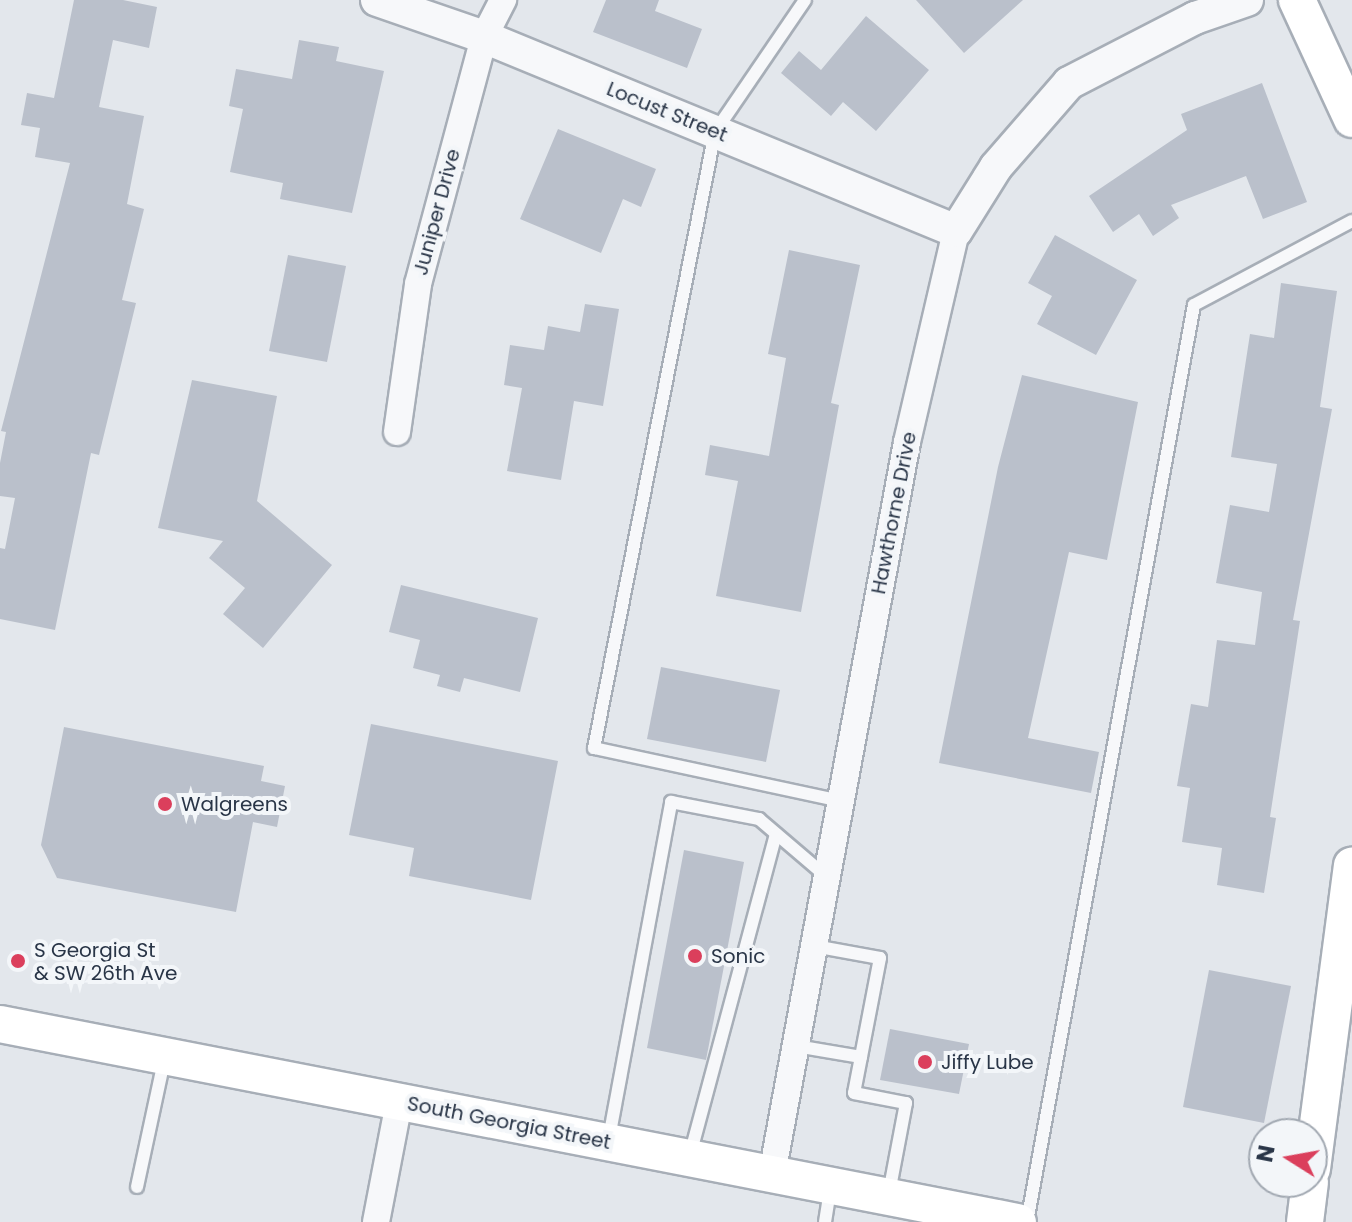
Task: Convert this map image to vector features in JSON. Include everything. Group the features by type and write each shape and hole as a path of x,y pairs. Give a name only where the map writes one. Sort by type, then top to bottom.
{"main road":[{"path":"1297,0 1352,119"},
{"path":"1319,1118 1352,866"},
{"name":"South Georgia Street","path":"0,1024 1018,1222"},
{"path":"1305,1222 1308,1198"}],"street":[{"name":"Locust Street","path":"377,0 484,37 956,231"},
{"name":"Juniper Drive","path":"397,432 418,284 484,37 503,0"},
{"name":"Hawthorne Drive","path":"772,1174 907,442 956,231 996,167 1069,83 1195,18 1247,0"},
{"path":"376,1222 399,1102"}],"lane":[{"path":"805,0 715,132 594,748 841,801"},
{"path":"1027,1222 1194,305 1352,221"},
{"path":"608,1142 671,802 759,819 827,877"},
{"path":"689,1158 776,834"},
{"path":"814,946 880,958 854,1093 906,1103 888,1197"},
{"path":"796,1046 861,1057"},
{"path":"137,1187 165,1056"},
{"path":"825,1222 830,1186"}],"building":[{"path":"74,0 123,0 157,7 149,48 113,40 99,107 144,116 127,204 144,209 122,300 136,303 99,455 91,453 55,630 0,619 0,548 5,549 15,498 0,496 0,463 6,432 1,431 70,163 35,157 40,128 21,125 27,93 54,98"},
{"path":"606,0 659,0 655,11 702,29 687,68 593,32"},
{"path":"916,0 1023,0 964,53"},
{"path":"866,16 929,70 876,131 843,102 831,116 781,73 799,51 821,70"},
{"path":"299,40 339,47 336,61 384,71 352,213 280,199 283,183 230,172 243,109 229,106 236,69 292,79"},
{"path":"1262,83 1307,202 1263,219 1246,176 1171,205 1179,218 1153,236 1139,214 1113,232 1089,196 1187,130 1181,114"},
{"path":"558,129 656,169 641,207 623,199 601,253 520,219"},
{"path":"1055,235 1137,280 1096,355 1037,324 1052,296 1028,283"},
{"path":"789,250 860,265 831,403 839,405 801,612 716,596 738,481 705,475 710,445 769,456 786,358 768,354"},
{"path":"288,255 346,266 327,362 269,351"},
{"path":"1281,283 1337,291 1320,407 1332,409 1293,620 1300,621 1270,817 1276,818 1264,893 1217,885 1222,848 1182,842 1190,788 1177,786 1191,704 1208,707 1217,640 1255,645 1262,592 1216,583 1230,505 1269,512 1277,464 1231,457 1250,334 1274,338"},
{"path":"585,304 619,309 603,406 574,401 561,480 507,471 522,388 504,385 510,345 544,350 548,326 580,332"},
{"path":"1022,375 1138,402 1107,560 1069,552 1028,738 1099,752 1091,793 939,763 998,467"},
{"path":"192,380 277,396 257,501 332,565 263,648 223,614 245,588 209,558 223,541 158,528"},
{"path":"401,585 538,618 520,692 464,678 460,692 437,686 440,675 413,668 420,640 389,632"},
{"path":"661,667 780,690 766,762 647,739"},
{"path":"371,724 558,761 531,900 409,876 414,848 349,835"},
{"name":"Walgreens","path":"64,727 264,766 261,781 285,786 277,827 253,822 236,912 57,878 41,845"},
{"path":"684,850 744,862 706,1060 647,1048"},
{"path":"1209,970 1291,986 1265,1118 1248,1120 1183,1107"},
{"name":"Jiffy Lube","path":"890,1029 969,1044 959,1094 880,1080"}],"place":[{"name":"Walgreens","path":"165,804"},
{"name":"Sonic","path":"695,956"},
{"name":"S Georgia St & SW 26th Ave","path":"18,961"},
{"name":"Jiffy Lube","path":"925,1062"}]}
